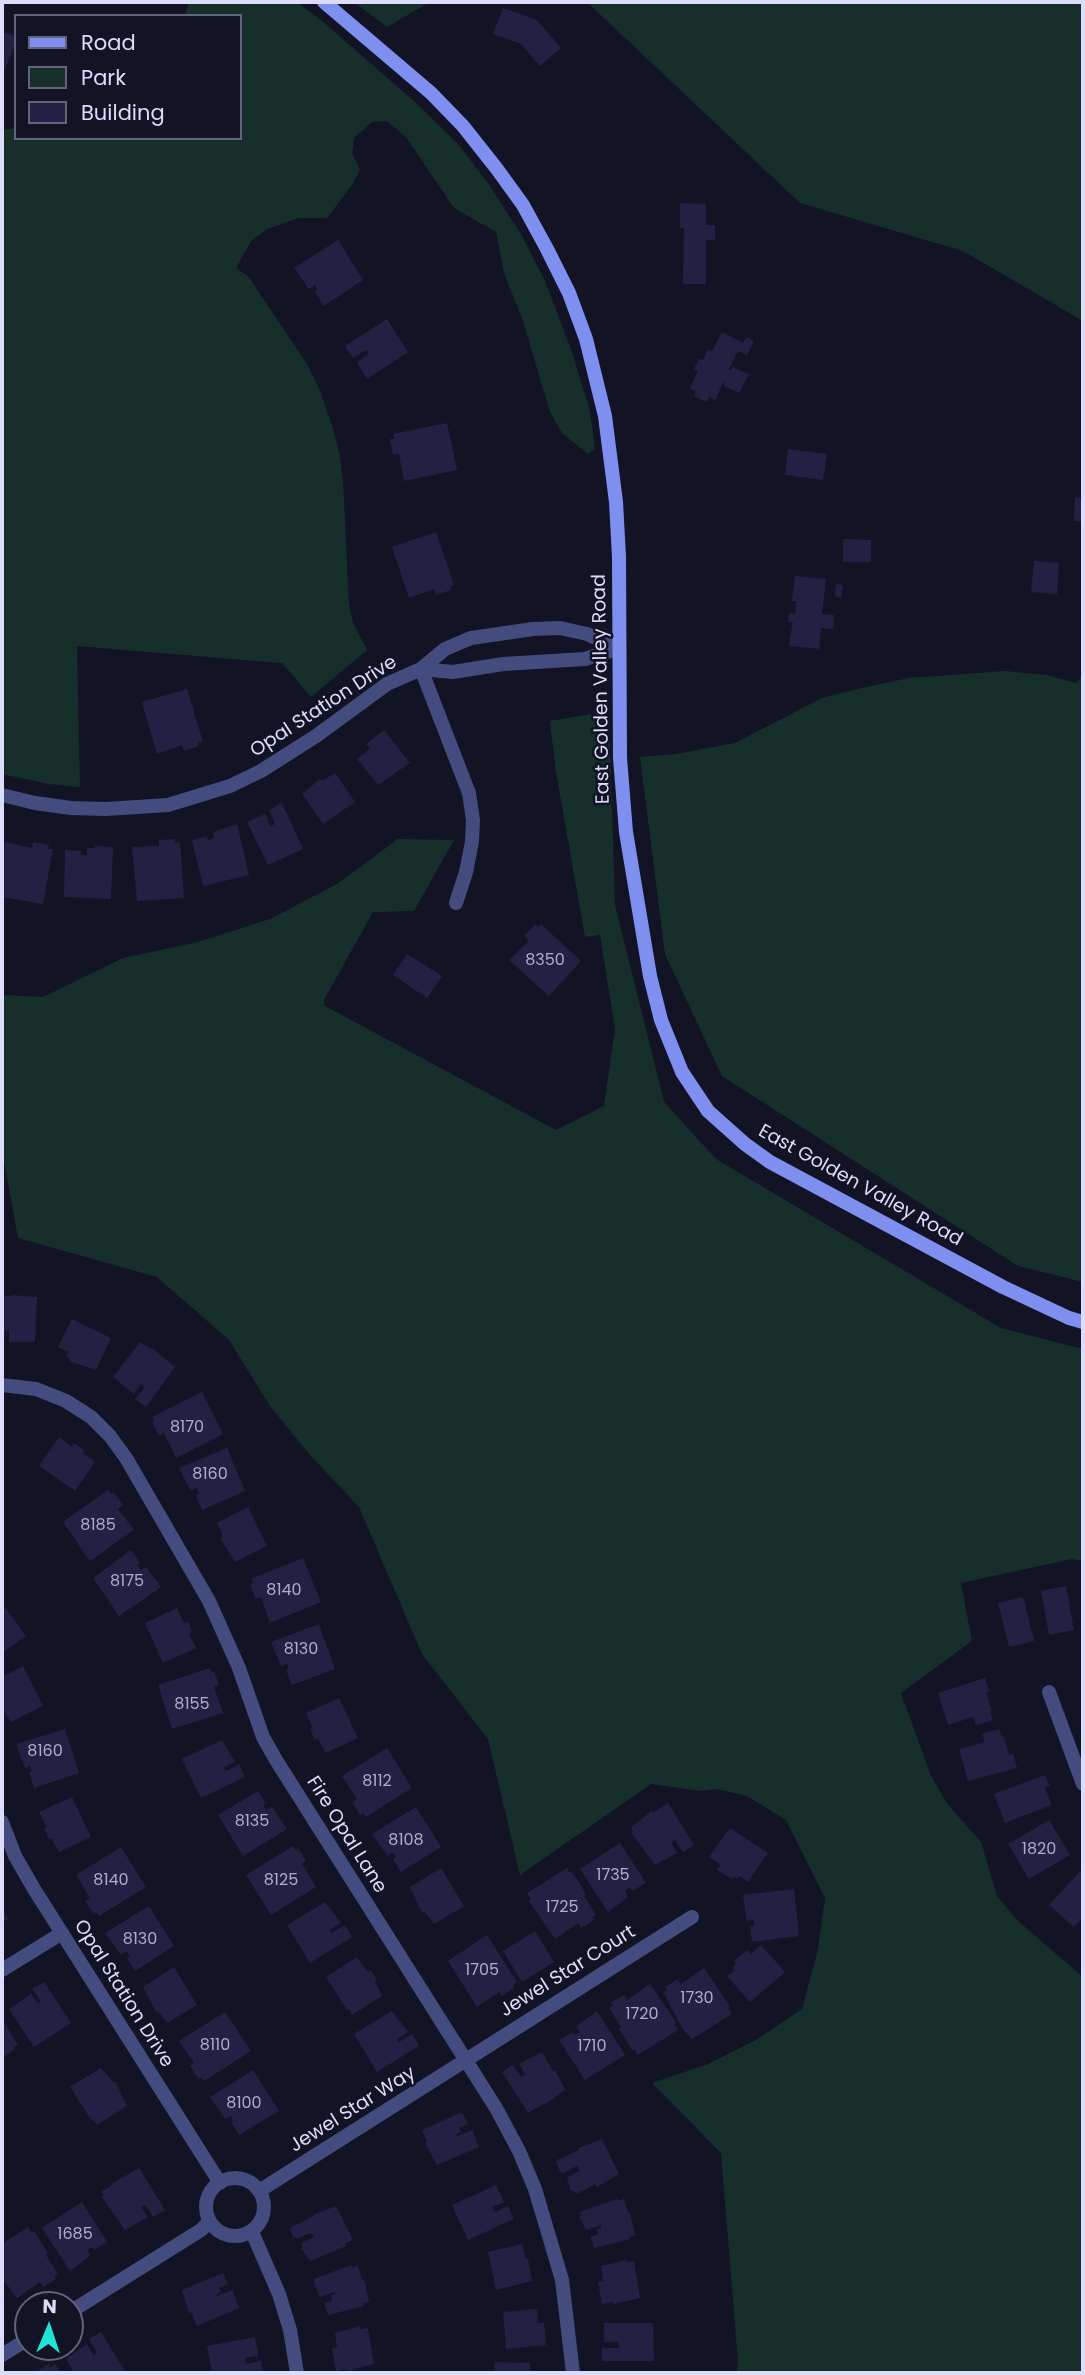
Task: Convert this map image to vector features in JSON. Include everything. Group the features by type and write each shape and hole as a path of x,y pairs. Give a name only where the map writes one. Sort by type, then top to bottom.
{"main road":[{"name":"East Golden Valley Road","path":"324,2 403,68 463,126 523,205 569,293 596,376 611,455 620,557 621,784 637,901 661,1020 682,1072 708,1111 770,1162 1003,1287 1083,1322"}],"street":[{"name":"Opal Station Drive","path":"2,795 35,803 106,810 168,804 198,797 230,786 271,765 387,684 421,669 445,649 471,638 560,628 587,634 620,648"},
{"name":"Opal Station Drive","path":"421,669 453,672 503,664 585,659 620,648"},
{"path":"421,669 469,793 472,842 456,904"},
{"name":"Fire Opal Lane","path":"2,1385 36,1389 66,1401 91,1417 110,1436 126,1458 209,1601 234,1657 262,1737 502,2119 535,2189 562,2280 573,2373"},
{"path":"1049,1692 1083,1784"},
{"name":"Opal Station Drive","path":"2,1822 15,1856 220,2183"},
{"name":"Jewel Star Court","path":"466,2060 692,1917"},
{"path":"2,1970 62,1933"},
{"name":"Jewel Star Way","path":"259,2191 466,2060"},
{"path":"236,2178 248,2181 259,2191 264,2211 260,2223 252,2232 228,2236 217,2231 209,2222 205,2210 207,2197 220,2183 236,2178"},
{"path":"84,2303 201,2230 209,2222"},
{"path":"252,2232 279,2294 290,2330 297,2373"}],"green space":[{"path":"190,2 297,2 415,102 458,144 490,186 521,234 545,281 571,349 590,411 595,449 588,454 562,433 550,412 523,321 504,273 496,232 454,208 406,137 387,121 372,122 354,138 352,153 360,170 327,218 299,218 267,229 251,241 236,268 248,276 307,364 333,428 343,482 349,604 353,623 367,650 311,697 282,663 77,646 80,787 49,784 2,774 2,130 14,128 14,140 242,140 242,14 185,14"},
{"path":"354,2 430,2 387,27"},
{"path":"587,2 1083,2 1083,321 963,251 800,203"},
{"path":"1005,671 1046,675 1076,683 1083,675 1083,1282 1018,1266 722,1076 665,954 640,757 676,754 735,743 822,698 857,689 909,678"},
{"path":"609,711 615,905 664,1102 716,1159 1001,1328 1083,1349 1083,1561 1072,1559 961,1583 972,1641 901,1693 931,1776 948,1805 981,1842 997,1896 1018,1921 1083,1977 1083,2373 737,2373 721,2153 652,2083 708,2064 756,2040 802,2009 818,1949 825,1898 786,1820 747,1796 717,1789 701,1791 651,1784 520,1875 488,1739 422,1654 359,1507 310,1455 270,1406 229,1340 157,1277 18,1238 2,1150 2,995 43,997 123,958 198,942 270,919 337,884 398,839 454,840 414,911 373,912 324,1000 325,1006 556,1130 604,1106 615,1029 600,935 585,937 556,772 550,721"}],"building":[{"path":"503,8 537,20 561,48 540,66 521,44 493,34"},
{"path":"2,31 14,36 14,47 2,76"},
{"path":"680,203 706,204 706,225 715,225 715,240 706,240 706,284 683,284 684,228 680,228"},
{"path":"338,240 363,280 324,306 315,292 318,290 315,285 309,289 294,268"},
{"path":"387,319 408,352 367,379 357,362 369,354 366,350 353,358 345,346"},
{"path":"722,332 743,343 746,337 754,341 747,355 738,351 729,369 733,367 749,374 739,393 724,386 724,381 715,400 709,397 706,402 694,396 696,391 690,388 698,371 694,369 699,359 703,360 708,349 712,351"},
{"path":"447,423 457,470 404,481 399,454 393,455 390,439 394,439 393,434"},
{"path":"788,449 827,454 823,480 785,475"},
{"path":"1075,498 1083,498 1083,522 1074,521"},
{"path":"436,532 454,585 450,587 451,590 436,595 434,589 409,598 392,547"},
{"path":"843,539 871,540 871,562 843,562"},
{"path":"1034,561 1059,563 1057,594 1031,592"},
{"path":"795,576 826,579 822,614 834,615 833,629 821,628 819,649 790,646 789,643 793,622 788,622 789,613 795,614 796,601 792,601"},
{"path":"836,584 843,585 841,598 835,597"},
{"path":"187,689 203,742 184,751 182,745 157,754 142,702"},
{"path":"384,730 410,763 378,785 357,759 370,749 366,744"},
{"path":"335,773 355,802 323,824 302,794 320,779 322,781"},
{"path":"282,803 303,849 268,865 247,822 265,814 270,826 275,824 269,810"},
{"path":"237,824 249,875 203,886 192,840 207,836 208,840 214,838 213,832"},
{"path":"175,839 175,843 180,842 184,898 137,901 132,847 159,846 159,840"},
{"path":"5,842 32,848 33,842 49,845 48,849 53,849 43,904 2,897"},
{"path":"113,847 111,899 64,897 65,850 81,851 81,855 87,855 87,848"},
{"path":"541,924 581,961 549,996 509,960 529,941 524,936 535,925 538,927"},
{"path":"407,954 442,976 427,998 393,975"},
{"path":"2,1296 37,1297 35,1342 9,1342 9,1330 5,1330 2,1345"},
{"path":"72,1319 111,1338 96,1370 69,1361 70,1358 66,1356 68,1352 58,1347"},
{"path":"140,1342 175,1367 146,1407 135,1399 145,1387 141,1384 134,1394 113,1377"},
{"path":"202,1392 223,1434 176,1458 164,1433 159,1436 152,1417"},
{"path":"59,1437 72,1447 74,1443 95,1462 75,1491 39,1466"},
{"path":"227,1448 245,1491 202,1510 196,1495 199,1494 197,1488 191,1491 179,1468"},
{"path":"108,1490 111,1494 114,1493 123,1505 118,1509 134,1530 90,1561 63,1522"},
{"path":"248,1507 267,1546 235,1562 220,1538 221,1531 217,1523"},
{"path":"131,1550 140,1563 137,1565 141,1570 146,1567 161,1587 119,1616 93,1578"},
{"path":"303,1558 321,1602 270,1623 261,1597 256,1599 250,1585 253,1583 251,1579"},
{"path":"1066,1586 1074,1630 1049,1635 1041,1591"},
{"path":"1023,1597 1034,1641 1009,1647 998,1603"},
{"path":"2,1603 26,1636 2,1653"},
{"path":"177,1608 184,1623 188,1621 192,1632 189,1634 196,1648 163,1663 145,1623"},
{"path":"319,1624 335,1669 292,1685 286,1670 289,1669 287,1664 281,1666 271,1642"},
{"path":"23,1666 43,1706 11,1722 2,1709 2,1677"},
{"path":"210,1668 211,1672 214,1671 219,1685 214,1687 223,1713 172,1729 158,1685"},
{"path":"985,1678 993,1720 976,1725 973,1717 948,1725 938,1693"},
{"path":"339,1698 358,1738 326,1753 318,1739 315,1740 306,1713"},
{"path":"65,1729 79,1773 34,1788 30,1766 25,1768 16,1744"},
{"path":"999,1729 1009,1755 1013,1754 1017,1768 968,1781 959,1749 985,1742 982,1734"},
{"path":"222,1740 235,1762 224,1767 226,1771 239,1764 245,1777 201,1798 182,1759"},
{"path":"387,1748 412,1788 366,1817 363,1813 360,1815 352,1802 357,1799 342,1776"},
{"path":"1045,1775 1050,1786 1045,1788 1052,1805 1005,1823 994,1794"},
{"path":"258,1791 266,1804 263,1805 266,1810 272,1807 287,1829 243,1856 218,1815"},
{"path":"72,1797 91,1837 59,1852 51,1838 49,1839 44,1828 47,1827 39,1812"},
{"path":"668,1803 694,1845 683,1852 675,1840 671,1842 677,1853 655,1865 631,1832 631,1827"},
{"path":"416,1807 441,1847 401,1872 393,1859 396,1857 393,1852 388,1856 372,1834"},
{"path":"1049,1820 1070,1855 1029,1879 1008,1844"},
{"path":"730,1828 768,1853 748,1882 740,1876 738,1879 732,1879 717,1870 721,1865 709,1857"},
{"path":"620,1843 646,1883 632,1891 630,1887 625,1891 628,1897 608,1912 580,1869"},
{"path":"293,1846 296,1850 298,1848 306,1861 302,1864 316,1887 271,1915 246,1875"},
{"path":"121,1847 146,1887 99,1916 96,1912 94,1914 85,1901 90,1898 76,1875"},
{"path":"441,1868 464,1906 434,1924 425,1912 422,1913 410,1887"},
{"path":"567,1868 586,1894 584,1896 596,1915 592,1917 594,1920 581,1928 578,1923 555,1939 529,1901 531,1899 527,1893"},
{"path":"1083,1868 1083,1917 1074,1927 1049,1905"},
{"path":"794,1889 799,1936 752,1942 750,1926 754,1925 754,1920 747,1921 743,1895"},
{"path":"325,1902 341,1923 330,1930 332,1933 345,1925 352,1937 310,1963 287,1925"},
{"path":"149,1906 174,1946 135,1971 127,1958 130,1956 126,1951 121,1955 105,1933"},
{"path":"2,1908 8,1919 2,1923"},
{"path":"535,1931 554,1962 522,1982 503,1951"},
{"path":"487,1935 517,1982 513,1985 515,1987 502,1996 499,1992 477,2007 448,1961"},
{"path":"761,1945 785,1972 750,2002 727,1976 735,1970 734,1961 747,1950 751,1954"},
{"path":"357,1957 368,1972 371,1970 382,1996 352,2015 326,1977"},
{"path":"174,1967 197,2005 167,2023 158,2011 156,2012 143,1987"},
{"path":"704,1968 730,2006 728,2008 732,2014 692,2039 682,2028 663,1992 667,1990 665,1987 678,1979 681,1984"},
{"path":"44,1982 71,2023 34,2047 9,2009 31,1994 38,2004 41,2002 32,1989"},
{"path":"650,1984 676,2022 674,2024 678,2030 638,2055 619,2029 621,2027 609,2008 613,2006 611,2003 624,1995 627,2000"},
{"path":"392,2011 408,2032 397,2039 399,2042 412,2034 419,2046 377,2072 354,2034"},
{"path":"597,2011 625,2055 585,2080 559,2040 573,2032 575,2035 580,2032 576,2026"},
{"path":"225,2012 251,2051 204,2081 201,2077 198,2079 190,2066 194,2063 179,2041"},
{"path":"2,2019 18,2045 2,2058"},
{"path":"542,2052 565,2090 528,2113 502,2072 513,2065 521,2077 525,2074 519,2064"},
{"path":"101,2068 115,2081 127,2106 97,2125 70,2087"},
{"path":"253,2070 279,2111 239,2135 231,2122 231,2116 225,2119 210,2097"},
{"path":"462,2112 468,2124 459,2128 461,2132 456,2134 457,2136 472,2130 479,2147 437,2165 425,2143 427,2142 422,2130"},
{"path":"602,2139 619,2174 597,2187 596,2184 576,2194 571,2191 567,2177 580,2171 577,2166 560,2172 557,2160"},
{"path":"139,2168 165,2210 153,2217 145,2205 141,2207 148,2217 125,2230 101,2192"},
{"path":"496,2185 504,2202 492,2207 495,2212 508,2206 514,2219 468,2240 452,2205"},
{"path":"624,2199 635,2235 629,2237 630,2239 594,2248 590,2237 598,2234 597,2229 601,2228 601,2225 586,2230 579,2216 580,2212"},
{"path":"82,2202 107,2242 94,2250 92,2247 87,2250 90,2256 70,2271 42,2228"},
{"path":"336,2206 353,2240 345,2244 346,2246 310,2261 301,2248 301,2243 314,2237 311,2233 294,2238 291,2227"},
{"path":"28,2227 32,2233 34,2231 48,2253 46,2255 58,2274 54,2276 56,2279 43,2287 40,2282 27,2291 14,2291 14,2294 2,2278 2,2244"},
{"path":"522,2244 532,2281 496,2290 488,2252"},
{"path":"626,2260 634,2261 640,2298 602,2304 598,2282 603,2281 601,2266"},
{"path":"351,2265 358,2266 369,2302 363,2303 364,2306 328,2315 324,2303 332,2301 331,2295 335,2292 320,2297 314,2279"},
{"path":"223,2273 228,2284 219,2288 221,2292 216,2295 232,2290 239,2308 197,2326 191,2312 189,2313 182,2290"},
{"path":"537,2309 538,2323 544,2323 546,2345 506,2349 503,2312"},
{"path":"604,2323 653,2323 654,2361 602,2361 602,2348 619,2348 619,2342 604,2342"},
{"path":"360,2326 360,2329 368,2328 374,2364 348,2371 336,2371 332,2348 337,2347 335,2333"},
{"path":"101,2332 126,2373 74,2373 67,2361 84,2361 84,2346 87,2344 93,2355 97,2353 89,2339"},
{"path":"255,2337 258,2356 245,2358 246,2364 261,2361 263,2373 212,2373 207,2346"},
{"path":"495,2362 530,2363 530,2373 494,2373"},
{"path":"49,2364 51,2367 55,2364 61,2373 34,2373"}]}
